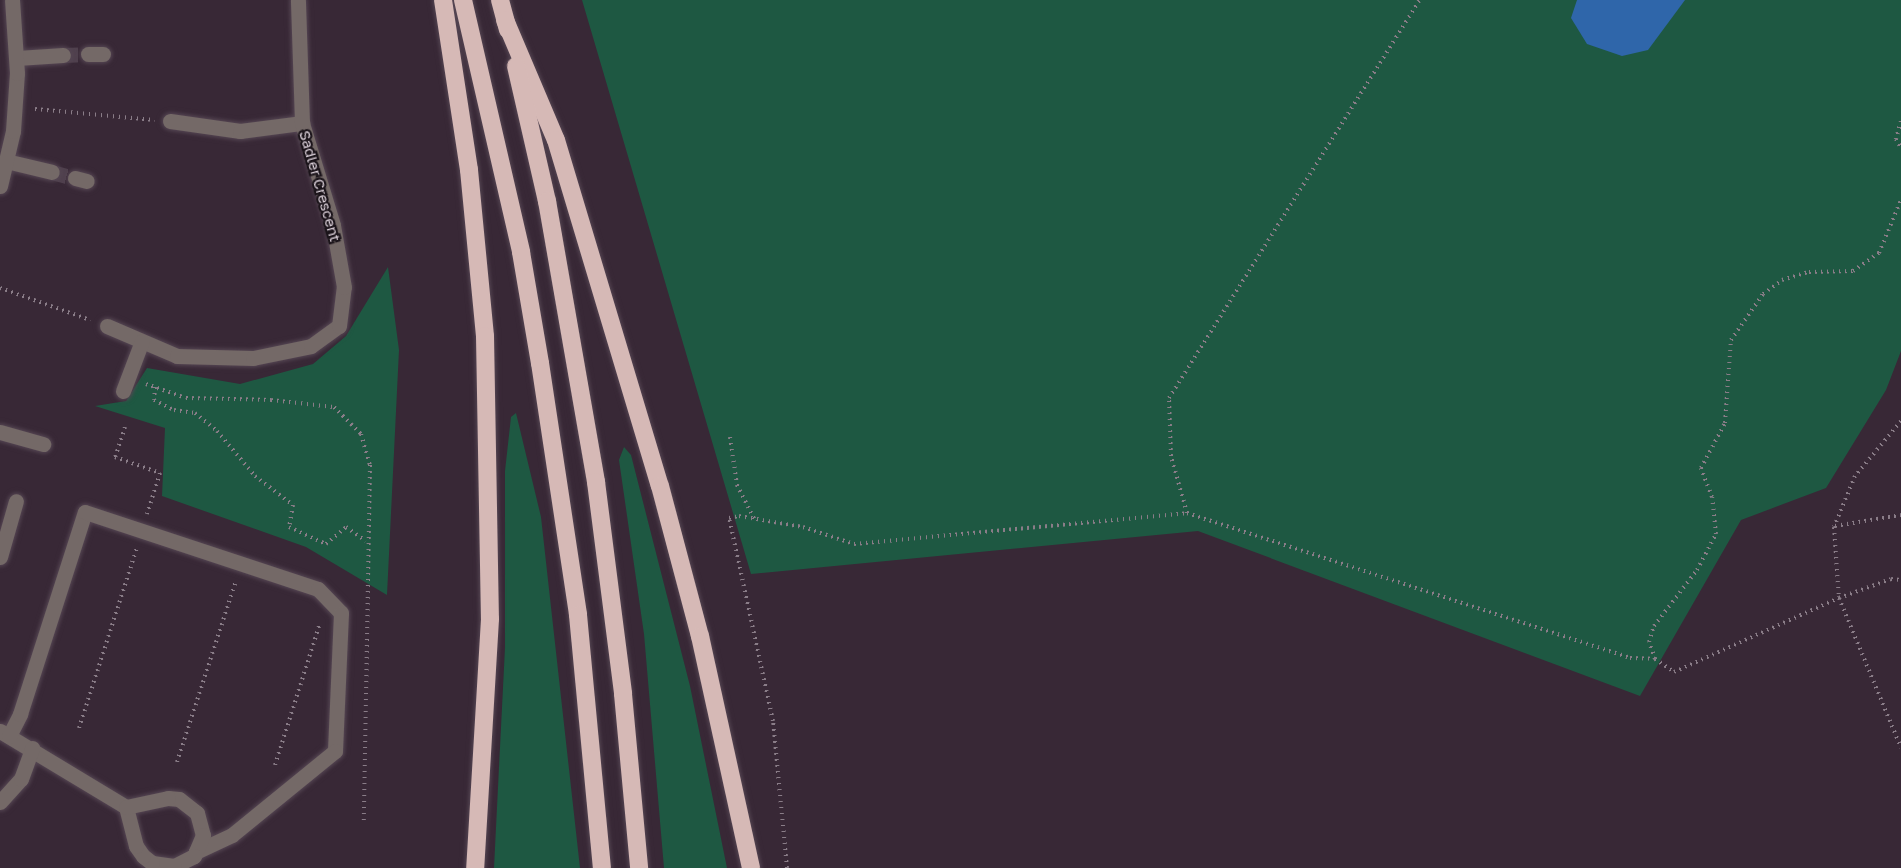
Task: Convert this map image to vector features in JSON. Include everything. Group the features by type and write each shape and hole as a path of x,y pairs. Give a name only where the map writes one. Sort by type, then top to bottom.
{"highway":[{"path":"443,0 469,170 486,347 490,619 475,868"},
{"path":"463,0 521,252 540,363 578,615 602,868"},
{"path":"500,0 547,201 594,471 623,694 639,868"},
{"path":"506,20 556,140 654,463 700,636 751,868"}],"street":[{"path":"0,186 13,131 17,58 12,0"},
{"name":"Sadler Crescent","path":"107,326 177,356 254,358 311,346 339,326 344,287 333,225 302,123 302,38 298,0"},
{"path":"17,58 63,56"},
{"name":"Sadler Crescent","path":"170,121 240,131 302,123"},
{"path":"3,166 52,172"},
{"path":"125,384 142,342"},
{"path":"0,432 43,444"},
{"path":"0,556 16,501"},
{"path":"85,512 142,531 318,589 341,613 334,751 232,835 196,852 174,866 152,863 136,846 126,807 4,733 20,714 85,512"},
{"path":"0,802 21,779 32,748"},
{"path":"126,807 168,798 189,805 202,824 203,835 196,852"}],"path":[{"path":"1187,513 1171,456 1169,398 1420,0"},
{"path":"35,109 170,121"},
{"path":"1901,121 1896,139 1901,148"},
{"path":"1901,200 1879,253 1853,271 1809,272 1782,280 1762,294 1731,340 1725,423 1701,468 1712,497 1716,534 1697,570 1654,626 1649,642 1656,659 1674,672 1839,598 1891,579 1901,580"},
{"path":"0,288 107,326"},
{"path":"125,384 155,387 186,398 271,400 334,407 361,434 370,465 364,820"},
{"path":"155,387 154,400 174,410 195,413 216,431 255,476 293,505 289,527 326,544 346,526 367,542"},
{"path":"1901,421 1855,476 1834,526 1839,598 1901,748"},
{"path":"79,728 160,473 115,457 125,427"},
{"path":"730,437 737,485 754,519"},
{"path":"787,868 772,721 745,577 729,518 754,519 803,527 854,544 1187,513 1630,658 1656,659"},
{"path":"1834,526 1901,515"},
{"path":"177,762 241,564"},
{"path":"275,765 322,616"}],"green space":[{"path":"582,0 1901,0 1901,351 1886,390 1826,488 1741,520 1640,696 1198,531 751,574"},
{"path":"388,267 399,350 387,595 306,547 162,496 165,428 95,406 126,401 147,368 240,384 313,364 346,336"},
{"path":"516,413 541,517 580,868 494,868 505,647 505,471 511,417"},
{"path":"624,447 631,455 690,686 727,868 664,868 644,634 619,460"}],"water":[{"path":"1577,0 1685,0 1648,50 1622,56 1587,44 1571,18"}],"tunnel":[{"path":"63,55 88,54"},
{"path":"52,172 75,178"}]}
